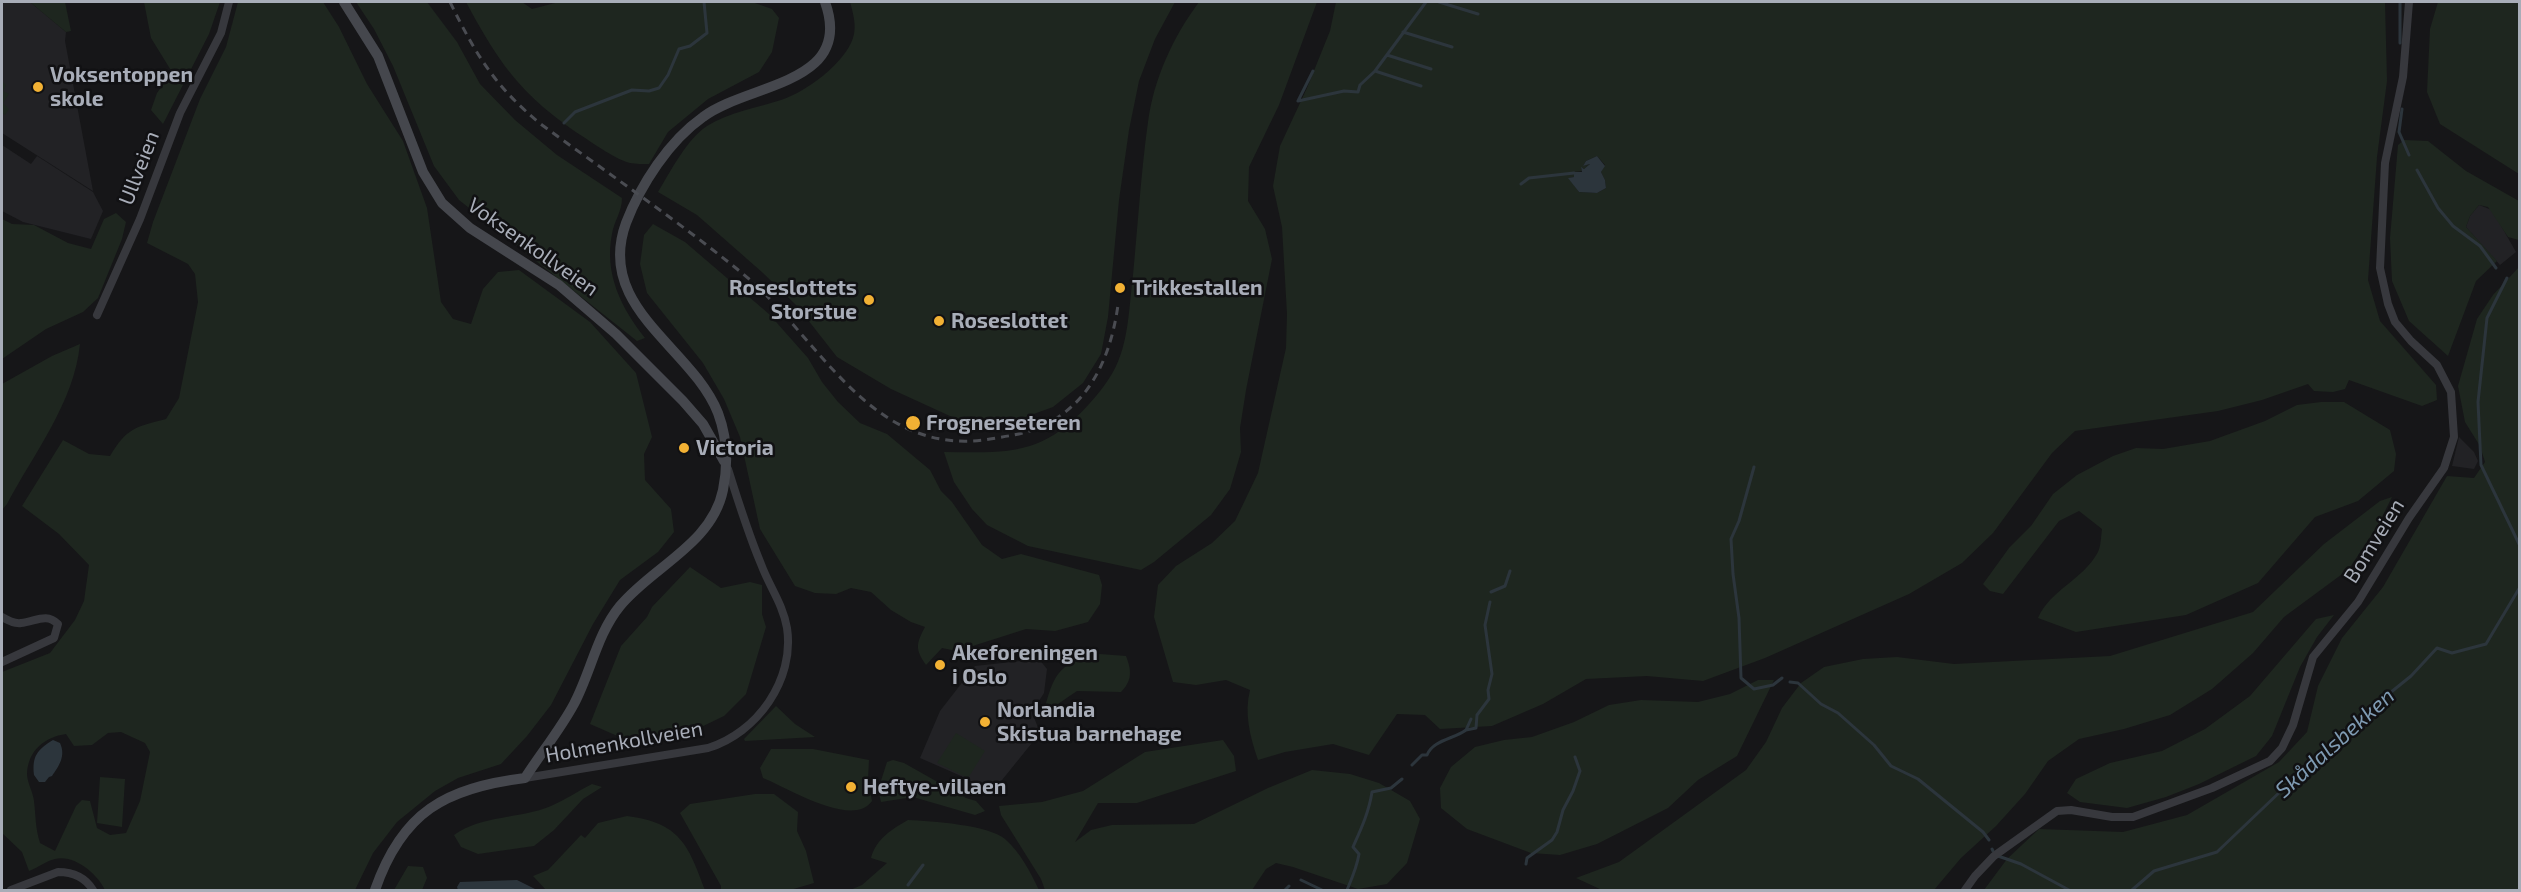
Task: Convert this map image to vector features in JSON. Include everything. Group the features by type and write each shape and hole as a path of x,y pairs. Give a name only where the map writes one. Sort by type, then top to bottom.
{"main road":[{"name":"Voksenkollveien","path":"344,2 378,56 423,172 442,203 470,228 559,285 624,341 652,367 697,416 726,464"},
{"path":"525,778 574,704 615,613 635,590 696,538 710,522 722,492 726,464 724,434 717,411 699,382 632,298 621,267 620,246 626,224 636,201 663,158 685,131 718,106 795,78 815,63 828,40 830,25 825,2"},
{"name":"Holmenkollveien","path":"375,891 398,840 409,826 427,810 462,792 493,782 525,778"}],"street":[{"name":"Ullveien","path":"98,315 140,219 180,113 221,33 229,2"},
{"name":"Bomveien","path":"1965,891 1975,876 1994,856 2057,811 2071,810 2112,817 2133,817 2212,788 2270,761 2282,748 2293,725 2313,657 2358,602 2405,524 2444,468 2454,437 2451,392 2437,365 2411,341 2395,322 2388,304 2380,268 2385,164 2403,77 2409,2"},
{"name":"Holmenkollveien","path":"525,778 708,748 737,736 755,721 768,704 783,670 788,644 787,627 783,610 754,549 726,464"},
{"path":"2,617 21,623 53,618 58,624 54,638 2,662"},
{"path":"11,891 48,876 65,872 85,880 93,891"}],"shaded area":[{"name":"Voksentoppen skole","path":"2,2 30,2 66,32 65,41 93,191 2,133"},
{"path":"30,2 65,2 71,31 66,32"},
{"path":"144,2 220,2 209,34 163,124 151,110 157,93 172,72 151,38"},
{"path":"238,2 323,2 339,27 367,84 403,141 427,208 441,302 453,319 471,324 483,289 498,272 519,270 590,322 636,373 652,437 644,454 645,480 671,509 674,532 658,552 620,580 593,624 551,705 527,736 501,764 458,778 435,791 397,822 373,853 355,890 105,890 97,878 85,867 63,858 48,861 29,871 22,852 2,833 2,672 50,653 75,620 84,601 89,565 59,534 22,506 63,440 89,454 110,456 127,434 133,430 166,419 179,398 198,302 195,274 188,264 147,243 200,99 226,47","holes":["121,732 145,743 150,752 140,801 126,833 110,835 97,828 90,801 82,800 76,806 55,851 40,843 27,774 31,758 39,746 51,738 66,734 74,746 92,745 108,733"]},
{"path":"356,2 427,2 457,42 480,84 515,120 557,155 622,198 621,208 613,229 610,262 616,289 636,327 645,338 637,341 459,200 434,166 393,66 374,29"},
{"path":"466,2 522,2 532,9 559,2 752,2 772,9 779,18 772,52 759,72 708,99 668,132 649,164 637,164 619,159 593,143 561,121 527,92 490,44"},
{"path":"850,2 1175,2 1155,39 1139,81 1119,200 1108,317 1101,354 1083,383 1053,407 1006,424 963,422 891,389 837,357 797,306 763,273 697,215 658,192 686,147 707,126 734,114 791,96 813,83 833,66 849,48 853,38 855,24"},
{"path":"1199,2 1317,2 1279,105 1249,167 1248,201 1265,229 1272,259 1246,390 1240,428 1241,452 1230,489 1211,515 1141,570 1028,546 987,525 972,509 954,482 944,452 1004,451 1038,443 1070,423 1099,392 1113,372 1128,325 1143,160 1151,106 1166,59 1181,29"},
{"path":"1336,2 2385,2 2387,81 2377,157 2368,280 2380,321 2436,385 2437,400 2422,406 2349,380 2345,389 2333,392 2314,391 2308,384 2262,400 2218,411 2075,431 2052,453 1993,533 1962,563 1909,594 1765,658 1703,681 1647,676 1586,679 1543,704 1492,726 1440,729 1425,715 1397,714 1369,755 1333,744 1285,752 1258,760 1249,725 1250,690 1226,680 1196,685 1173,682 1154,617 1158,585 1176,566 1212,543 1235,521 1258,473 1286,348 1287,314 1282,227 1273,186 1280,146 1330,31","holes":["1597,156 1605,165 1601,172 1606,188 1597,193 1579,192 1569,178 1574,177 1574,172 1582,171 1581,168 1584,169 1590,164 1583,166 1586,161"]},
{"path":"2438,2 2519,2 2519,174 2440,124 2427,92 2430,29"},
{"path":"2,81 6,85 3,91 9,94 3,103 9,109 5,115 2,113"},
{"path":"2404,140 2428,141 2466,171 2519,201 2519,240 2508,237 2488,207 2479,205 2470,216 2466,227 2497,261 2476,281 2448,356 2409,321 2392,281 2390,238 2398,145"},
{"path":"2,145 31,164 37,156 93,192 103,211 91,239 23,222 2,211"},
{"path":"1597,156 1605,166 1601,172 1606,188 1597,193 1579,192 1568,178 1574,177 1574,172 1582,172 1581,167 1584,169 1590,164 1583,166 1586,161"},
{"path":"2479,205 2492,210 2516,252 2500,265 2466,227 2470,216"},
{"path":"116,213 126,222 122,239 98,298 83,312 46,329 2,359 2,219 12,224 34,225 68,243 91,249 104,219"},
{"path":"653,224 685,242 769,314 808,358 822,382 838,402 860,423 887,434 930,470 941,491 952,502 982,545 1002,559 1021,554 1099,575 1102,585 1100,604 1088,622 1055,631 1026,629 957,651 942,648 926,665 918,650 925,627 891,610 871,592 851,588 836,594 815,593 795,586 760,529 740,437 724,399 703,363 647,293 640,264 644,235"},
{"path":"2519,267 2519,890 1984,890 2007,859 2039,829 2123,832 2187,815 2279,762 2307,732 2318,686 2342,638 2383,587 2447,476 2474,478 2485,462 2480,446 2465,422 2458,386 2477,319 2493,295"},
{"path":"80,344 70,387 61,407 2,510 2,384 52,356"},
{"path":"2344,402 2390,430 2396,454 2394,471 2358,501 2315,517 2258,583 2186,615 2076,632 2038,618 2050,600 2092,562 2099,550 2102,529 2079,511 2059,521 2003,594 1990,591 1983,584 2009,548 2031,526 2053,494 2077,475 2113,456 2136,448 2163,449 2210,441 2265,421 2297,405"},
{"path":"2459,437 2474,452 2478,461 2474,469 2452,466"},
{"path":"2392,497 2378,525 2349,569 2284,617 2253,653 2212,689 2170,715 2124,729 2079,739 2048,761 2025,794 1996,826 1961,858 1934,890 1602,890 1576,878 1619,862 1746,770 1766,742 1782,708 1801,683 1824,667 1863,659 1897,657 1954,664 2110,656 2253,612 2324,544 2380,501"},
{"path":"690,567 721,588 750,582 762,585 762,614 766,627 746,694 724,716 697,729 659,741 622,738 590,724 621,646 647,617 652,607"},
{"path":"2334,615 2317,637 2300,667 2272,736 2256,756 2199,784 2166,797 2127,808 2080,802 2067,793 2076,779 2110,763 2162,751 2205,729 2250,696 2316,619"},
{"path":"1100,654 1126,656 1130,676 1121,692 1077,691 1052,708 1045,707 1052,684 1062,670 1077,660"},
{"name":"Norlandia Skistua barnehage","path":"1039,659 1047,669 1044,693 1032,712 1040,733 998,785 995,784 990,791 982,789 968,779 920,758 940,711 975,666"},
{"path":"1758,680 1774,680 1737,756 1698,780 1668,808 1597,844 1560,855 1531,853 1467,829 1441,808 1440,788 1451,767 1475,747 1504,740 1532,737 1574,722 1609,705 1641,700 1698,702 1730,694"},
{"path":"776,706 795,724 815,737 745,741 744,739"},
{"path":"956,733 985,751 968,778 937,763"},
{"path":"53,740 60,743 62,748 61,761 52,776 45,782 39,782 34,775 35,758 39,750"},
{"path":"1223,740 1234,756 1236,771 1137,803 1098,803 1075,842 1091,830 1112,825 1194,824 1268,788 1312,770 1350,774 1379,783 1410,801 1420,819 1407,863 1387,884 1358,889 1276,863 1266,869 1252,890 1045,890 1041,879 1001,815 999,806 1042,802 1083,791 1145,752"},
{"path":"771,749 813,749 869,760 868,780 872,801 863,808 850,810 835,808 803,797 763,778 760,768"},
{"path":"893,760 904,763 966,798 976,801 985,811 975,815 913,797 881,802 878,790 887,762"},
{"path":"100,777 125,779 122,827 97,823"},
{"path":"592,784 602,787 583,799 554,830 534,846 478,854 461,847 454,835 489,820 551,806"},
{"path":"755,794 774,794 798,812 797,831 806,851 814,883 790,890 721,890 721,886 680,813 690,804"},
{"path":"627,816 659,824 680,838 693,860 705,890 546,890 533,876 548,870 581,835 585,838 598,823"},
{"path":"908,820 973,827 997,834 1016,850 1039,890 850,890 862,885 887,863 871,858 873,851 885,835"},
{"path":"408,866 423,867 427,878 422,890 394,890"},
{"path":"517,880 537,890 458,890 457,887 460,882"}],"waterway":[{"path":"564,123 575,112 632,90 649,91 659,88 668,75 679,49 690,46 707,33 704,2"},
{"path":"1298,101 1344,91 1358,92 1360,85 1375,71 1426,2"},
{"path":"1439,2 1478,14"},
{"name":"Skådalsbekken","path":"2400,2 2400,43"},
{"path":"1403,32 1452,47"},
{"path":"1387,55 1431,69"},
{"path":"1298,101 1313,71"},
{"path":"1375,71 1421,86"},
{"name":"Skådalsbekken","path":"2402,109 2399,132 2409,155"},
{"name":"Skådalsbekken","path":"2417,170 2438,208 2453,226 2480,246 2496,268"},
{"path":"1521,184 1529,178 1574,173"},
{"name":"Skådalsbekken","path":"2507,278 2487,318 2478,402 2481,465 2520,546"},
{"path":"1754,467 1739,521 1731,539 1739,618 1741,678 1754,689 1773,685 1782,678"},
{"path":"1491,592 1505,586 1510,571"},
{"name":"Skådalsbekken","path":"2132,890 2154,871 2217,852 2349,726 2411,676 2437,648 2452,653 2486,644 2520,587"},
{"path":"1466,730 1476,728 1477,715 1489,699 1488,690 1492,674 1485,625 1490,602"},
{"path":"1790,682 1798,683 1821,704 1838,713 1874,745 1891,766 1918,779 1983,832 1989,840"},
{"path":"1412,765 1422,755 1427,755 1434,746 1466,730 1471,719"},
{"path":"1526,864 1527,858 1552,840 1557,832 1563,810 1580,771 1575,757"},
{"path":"1347,890 1359,854 1353,847 1367,813 1372,792 1391,788 1402,779"},
{"path":"1998,856 2021,864 2069,890"},
{"path":"908,885 923,865"},
{"path":"1301,880 1322,890"},
{"path":"1285,890 1289,886"}],"railway":[{"path":"450,2 488,69 526,111 742,273 770,299 850,387 879,412 911,430 948,440 990,439 1030,431 1059,417 1074,405 1096,376 1110,342 1118,305"}],"place":[{"name":"Voksentoppen skole","path":"38,87"},
{"name":"Trikkestallen","path":"1120,288"},
{"name":"Roseslottets Storstue","path":"869,300"},
{"name":"Roseslottet","path":"939,321"},
{"name":"Frognerseteren","path":"913,423"},
{"name":"Victoria","path":"684,448"},
{"name":"Akeforeningen i Oslo","path":"940,665"},
{"name":"Norlandia Skistua barnehage","path":"985,722"},
{"name":"Heftye-villaen","path":"851,787"}]}
